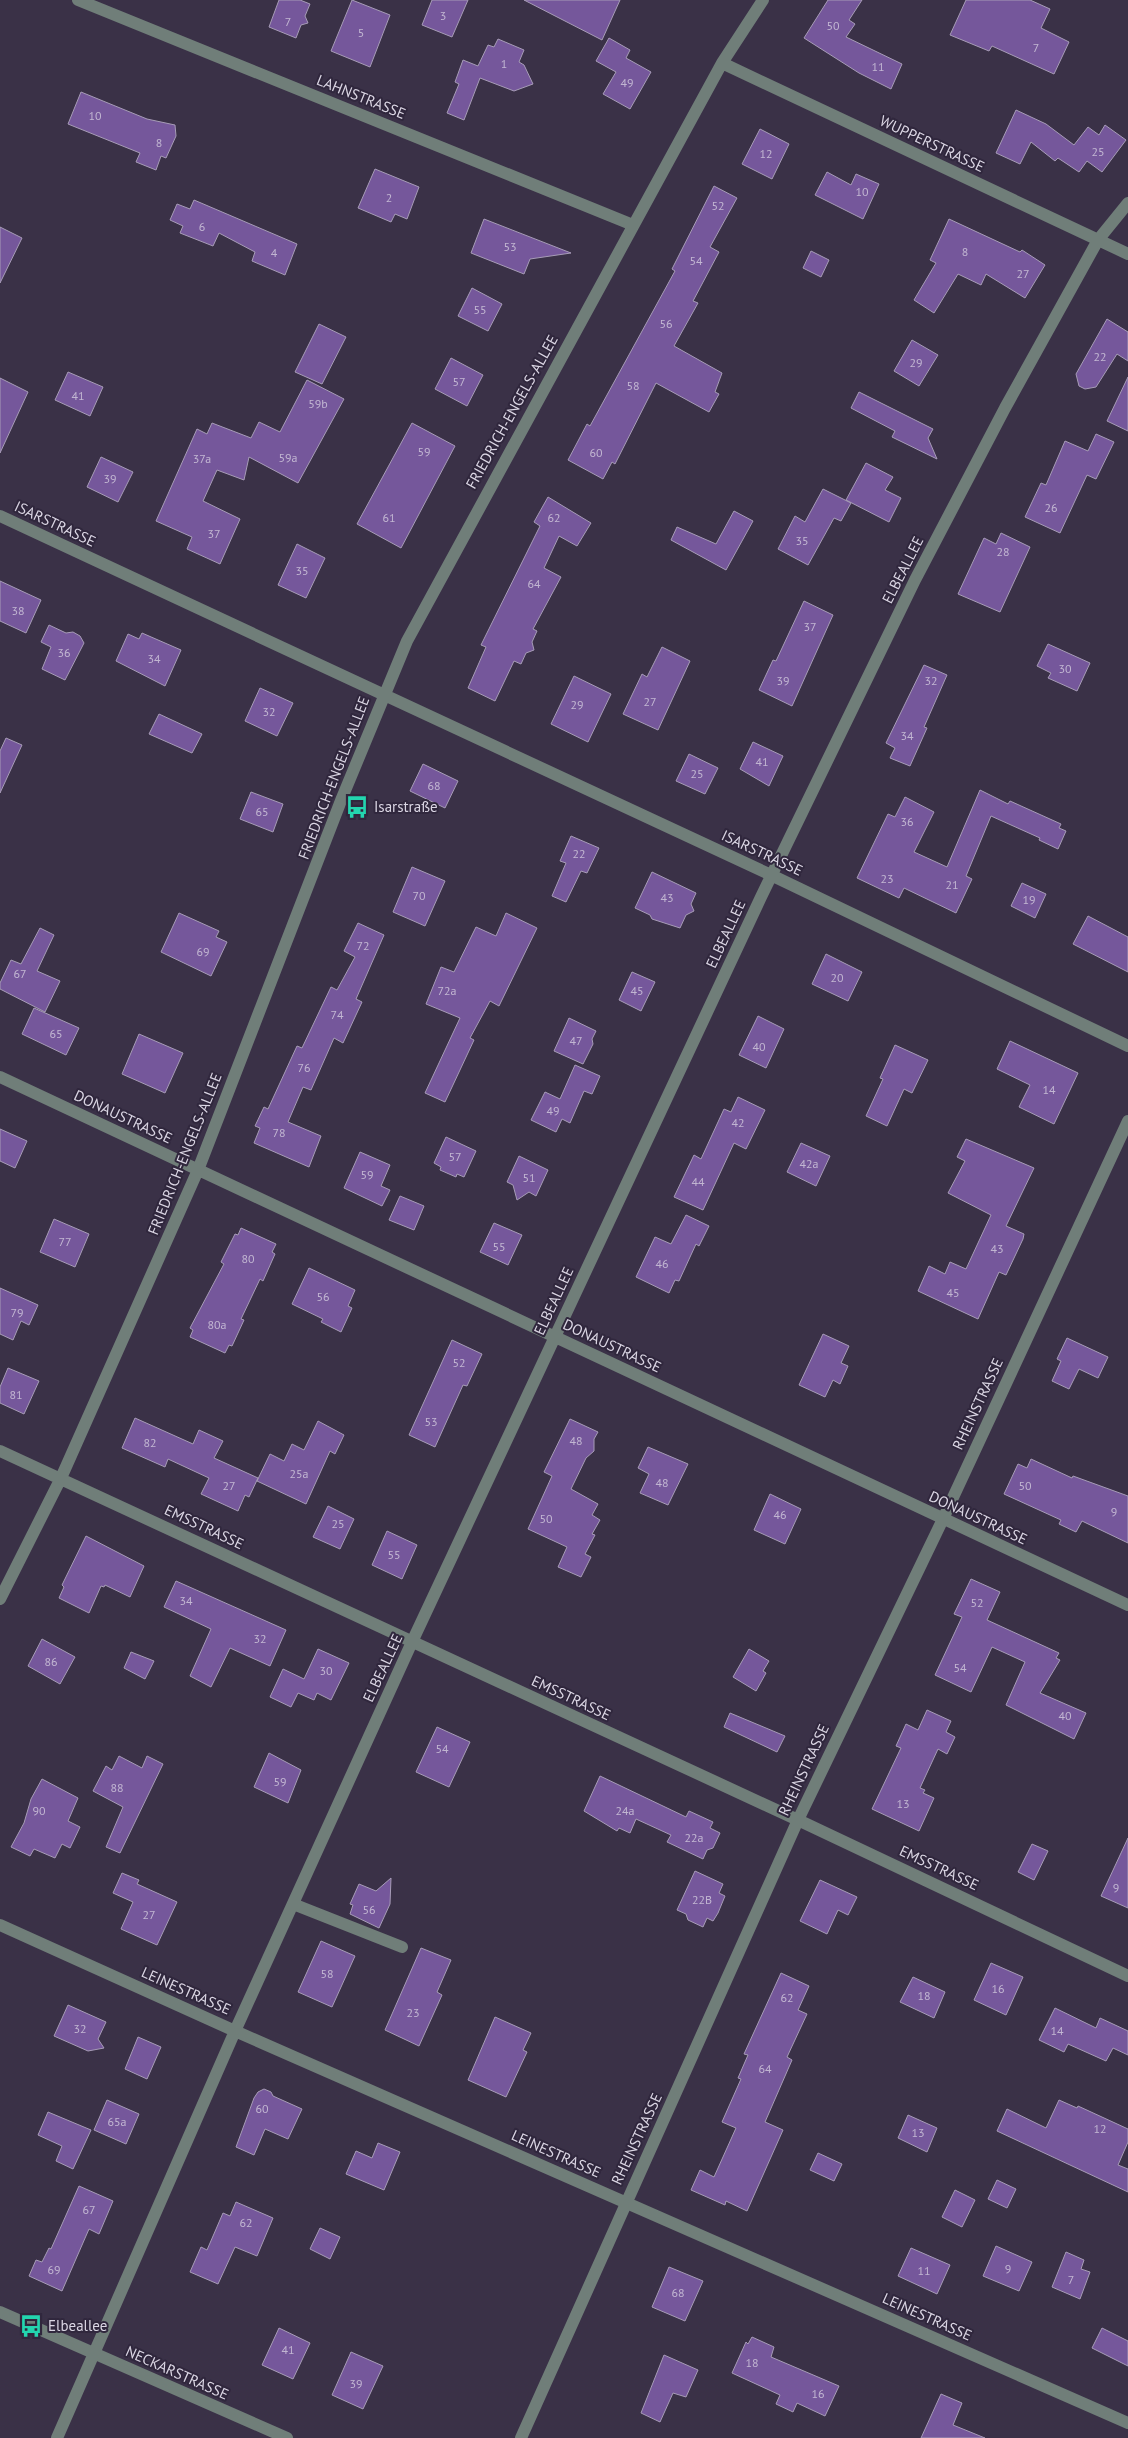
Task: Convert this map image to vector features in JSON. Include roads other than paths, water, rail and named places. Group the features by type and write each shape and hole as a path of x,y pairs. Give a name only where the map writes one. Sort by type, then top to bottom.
{"street":[{"name":"LAHNSTRASSE","path":"78,0 633,225"},
{"name":"FRIEDRICH-ENGELS-ALLEE","path":"0,1599 62,1478 198,1170 383,695 407,641 722,63 763,0"},
{"name":"WUPPERSTRASSE","path":"722,63 1128,254"},
{"name":"ELBEALLEE","path":"57,2438 235,2031 412,1642 771,875 915,580 1005,408 1098,240 1128,202"},
{"name":"ISARSTRASSE","path":"0,516 771,875 1128,1046"},
{"name":"DONAUSTRASSE","path":"0,1077 1128,1605"},
{"name":"RHEINSTRASSE","path":"521,2438 625,2202 798,1820 942,1519 1128,1121"},
{"name":"EMSSTRASSE","path":"0,1451 62,1478 798,1820 1128,1976"},
{"path":"293,1904 402,1948"},
{"name":"LEINESTRASSE","path":"0,1926 1128,2423"},
{"name":"NECKARSTRASSE","path":"0,2312 287,2438"}],"place":[{"name":"Isarstraße","path":"357,807"},
{"name":"Elbeallee","path":"31,2326"}]}
